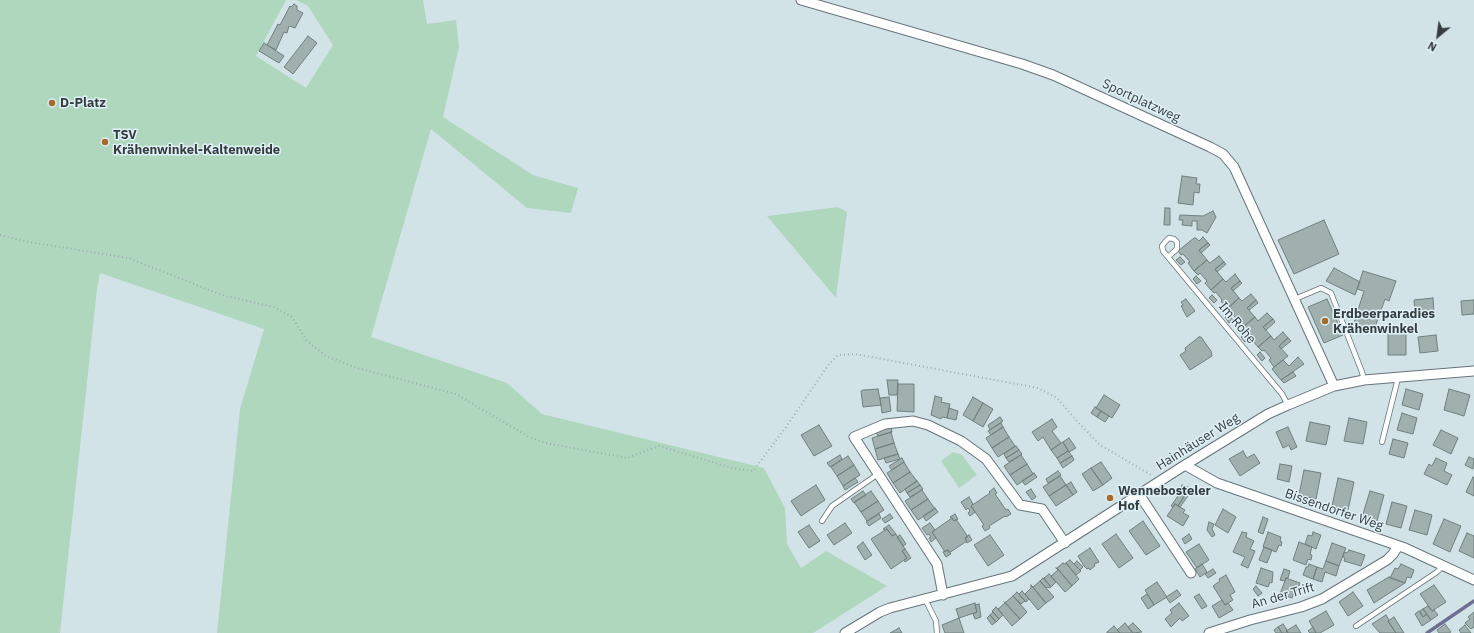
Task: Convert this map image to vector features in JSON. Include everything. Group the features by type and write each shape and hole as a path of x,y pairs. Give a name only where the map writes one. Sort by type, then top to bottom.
{"street":[{"name":"Sportplatzweg","path":"800,0 1053,74 1210,146 1223,154 1234,167 1334,386"},
{"name":"Hainhäuser Weg","path":"845,633 880,612 1012,576 1161,480 1268,414 1288,405 1334,386 1364,380 1474,370"},
{"path":"943,595 937,564 854,437 885,424 913,422 928,425 961,441 986,459 1020,506 1042,509 1065,543"},
{"name":"Bissendorfer Weg","path":"1186,465 1217,483 1398,546 1474,580"},
{"path":"1139,494 1191,573"},
{"name":"An der Trift","path":"1209,633 1250,620 1301,607 1322,599 1387,560 1398,546"}],"lane":[{"name":"Im Rohe","path":"1168,257 1282,394 1288,405"},
{"path":"1295,299 1321,288 1331,293 1364,380"},
{"path":"1382,442 1398,378"},
{"path":"822,521 832,506 878,474"},
{"path":"1356,626 1443,566"},
{"path":"925,599 936,621 937,633"}],"path":[{"path":"0,235 128,258 225,296 274,308 292,317 307,341 326,356 354,368 456,394 529,437 546,443 627,458 659,446 732,468 753,471 786,427 829,364 838,355 855,354 1038,388 1057,398 1076,421 1100,445 1161,480"}],"green space":[{"path":"0,0 286,0 256,56 306,88 333,45 308,6 296,0 423,0 427,24 456,20 459,47 443,117 533,175 578,188 571,213 527,208 431,129 371,337 507,383 542,414 764,468 785,508 787,544 801,568 826,551 887,586 813,633 217,633 240,409 264,329 100,273 97,289 60,633 0,633"},
{"path":"838,207 847,212 836,298 767,216"},
{"path":"953,452 962,455 977,475 959,488 941,461"}],"building":[{"path":"294,4 297,6 297,10 303,13 295,28 289,26 287,33 284,32 276,50 267,45 278,24 280,25 290,6 291,7"},
{"path":"308,36 317,43 293,74 284,67"},
{"path":"264,43 284,56 279,63 259,51"},
{"path":"1182,176 1197,178 1196,184 1200,184 1199,193 1194,192 1193,205 1178,203"},
{"path":"1165,208 1170,208 1170,225 1164,225"},
{"path":"1213,211 1216,217 1207,233 1202,230 1197,230 1197,221 1192,221 1192,226 1182,225 1183,220 1179,220 1180,215 1203,216"},
{"path":"1324,220 1339,254 1294,274 1278,240"},
{"path":"1203,237 1210,245 1208,243 1199,250 1207,260 1194,271 1188,263 1190,262 1178,251 1194,238 1199,241"},
{"path":"1208,243 1210,245 1201,253 1199,250"},
{"path":"1219,256 1224,262 1215,269 1223,279 1211,290 1205,283 1207,281 1200,273 1198,275 1194,271 1207,260 1210,263"},
{"path":"1180,257 1185,262 1181,265 1176,260"},
{"path":"1224,262 1226,264 1217,272 1215,269"},
{"path":"1334,268 1360,282 1355,295 1326,281"},
{"path":"1363,271 1396,281 1389,301 1385,299 1373,333 1353,326 1364,291 1357,289"},
{"path":"1235,274 1240,281 1231,288 1239,298 1227,309 1216,292 1214,293 1211,290 1223,279 1226,282"},
{"path":"1196,276 1201,281 1197,284 1193,279"},
{"path":"1240,281 1242,283 1233,291 1231,288"},
{"path":"1251,294 1256,300 1247,308 1255,317 1242,328 1237,321 1238,320 1227,309 1239,298 1242,301"},
{"path":"1212,295 1217,300 1214,303 1209,298"},
{"path":"1433,298 1434,313 1415,315 1414,300"},
{"path":"1186,299 1195,311 1187,317 1181,306 1183,305 1181,302"},
{"name":"Erdbeerparadies Krähenwinkel","path":"1327,299 1343,335 1324,343 1308,307"},
{"path":"1256,300 1258,303 1249,310 1247,308"},
{"path":"1474,300 1474,314 1462,315 1461,301"},
{"path":"1267,313 1273,319 1263,327 1271,336 1258,347 1248,331 1246,333 1242,328 1255,317 1258,321"},
{"path":"1228,314 1233,320 1229,323 1225,317"},
{"path":"1273,319 1275,322 1266,330 1263,327"},
{"path":"1388,331 1406,331 1406,355 1388,355"},
{"path":"1283,332 1288,338 1279,346 1288,356 1274,367 1269,360 1271,358 1264,350 1262,351 1258,347 1271,336 1274,340"},
{"path":"1244,334 1249,339 1245,342 1241,337"},
{"path":"1436,335 1438,351 1420,353 1418,337"},
{"path":"1201,337 1211,351 1212,356 1190,370 1180,355 1186,351 1185,348"},
{"path":"1288,338 1291,341 1281,349 1279,346"},
{"path":"1260,352 1265,358 1262,361 1257,355"},
{"path":"1298,357 1304,364 1281,380 1272,369 1283,360 1289,366"},
{"path":"1293,372 1296,376 1284,383 1281,380"},
{"path":"887,380 898,380 897,395 889,395"},
{"path":"898,384 914,384 914,412 897,411"},
{"path":"878,389 881,405 863,407 861,391"},
{"path":"1406,389 1423,394 1419,410 1402,405"},
{"path":"1449,389 1470,395 1464,416 1444,410"},
{"path":"1104,395 1120,405 1112,418 1096,408"},
{"path":"935,396 942,398 941,402 950,404 947,418 942,417 941,419 931,415"},
{"path":"889,397 891,411 882,413 880,398"},
{"path":"973,397 983,403 973,421 963,415"},
{"path":"983,403 993,409 983,427 973,421"},
{"path":"1095,407 1101,411 1097,417 1091,413"},
{"path":"949,408 958,411 956,420 947,418"},
{"path":"1101,411 1109,416 1105,422 1097,417"},
{"path":"1402,413 1417,418 1413,434 1397,430"},
{"path":"1000,417 1003,421 990,430 988,425"},
{"path":"1349,418 1367,422 1363,444 1344,441"},
{"path":"1052,419 1057,427 1052,431 1061,443 1051,450 1043,437 1038,441 1032,432"},
{"path":"1310,422 1330,426 1326,445 1306,441"},
{"path":"1001,423 1003,427 991,435 988,431"},
{"path":"819,425 832,446 814,456 801,435"},
{"path":"891,427 892,432 878,436 876,432"},
{"path":"1003,427 1009,437 992,448 986,438"},
{"path":"1288,427 1297,447 1291,450 1289,445 1283,448 1276,432"},
{"path":"1441,430 1458,438 1451,454 1433,445"},
{"path":"891,432 894,443 875,449 872,438"},
{"path":"1009,437 1015,446 998,457 992,448"},
{"path":"1069,438 1076,448 1069,452 1063,442"},
{"path":"1393,439 1408,443 1404,458 1389,454"},
{"path":"1063,442 1068,451 1057,458 1051,450"},
{"path":"894,443 898,454 878,460 875,449"},
{"path":"1016,446 1019,450 1006,458 1004,454"},
{"path":"1019,450 1022,454 1009,462 1006,458"},
{"path":"1068,451 1072,456 1060,463 1057,458"},
{"path":"1243,451 1247,458 1254,454 1260,463 1240,476 1229,459"},
{"path":"898,454 900,459 886,463 884,458"},
{"path":"840,455 842,459 830,467 827,463"},
{"path":"1021,455 1027,464 1010,475 1004,466"},
{"path":"848,456 854,465 837,476 831,467"},
{"path":"1072,456 1074,460 1063,468 1060,463"},
{"path":"1469,457 1474,459 1473,469 1465,465"},
{"path":"902,458 904,462 892,470 889,466"},
{"path":"1436,458 1447,463 1444,471 1452,475 1447,485 1424,474 1429,464 1432,466"},
{"path":"904,462 910,472 893,483 887,473"},
{"path":"1101,462 1112,478 1103,485 1091,468"},
{"path":"1027,464 1033,474 1017,485 1010,475"},
{"path":"1280,464 1292,466 1289,482 1277,479"},
{"path":"854,465 860,475 843,486 837,476"},
{"path":"1091,468 1103,485 1093,491 1082,474"},
{"path":"1304,470 1321,473 1316,499 1299,495"},
{"path":"1058,471 1061,475 1048,483 1046,479"},
{"path":"910,472 917,481 900,493 893,483"},
{"path":"1034,473 1037,477 1025,485 1022,481"},
{"path":"1060,476 1066,485 1049,496 1043,487"},
{"path":"1473,477 1474,478 1474,496 1466,492"},
{"path":"855,478 858,482 845,490 843,486"},
{"path":"1338,478 1354,482 1348,510 1332,506"},
{"path":"917,481 920,485 907,493 905,489"},
{"path":"1071,482 1077,492 1073,495 1066,485"},
{"path":"816,485 825,500 801,516 791,501"},
{"path":"920,485 923,489 910,497 907,493"},
{"path":"1066,485 1073,495 1056,506 1049,496"},
{"path":"1182,485 1191,488 1188,496 1179,493"},
{"path":"994,488 997,493 995,494 1006,510 1008,509 1011,514 989,526 990,528 985,531 982,526 984,525 971,506 990,493 989,492"},
{"path":"1031,489 1036,497 1032,500 1026,492"},
{"path":"922,490 928,499 911,510 905,501"},
{"path":"863,491 866,495 854,503 851,499"},
{"path":"871,491 878,501 861,512 854,502"},
{"path":"1370,491 1384,495 1377,521 1362,517"},
{"path":"1180,493 1185,495 1178,506 1175,504 1173,507 1171,506"},
{"path":"1185,495 1188,496 1180,507 1178,506"},
{"path":"969,497 973,504 971,506 975,512 970,516 968,513 970,511 968,508 966,510 961,502"},
{"path":"928,499 935,509 918,520 911,510"},
{"path":"878,501 884,510 867,521 861,512"},
{"path":"1392,502 1407,506 1401,528 1386,524"},
{"path":"1175,504 1185,510 1183,513 1189,516 1183,526 1167,516"},
{"path":"935,508 938,512 926,521 923,516"},
{"path":"1223,509 1236,517 1228,533 1215,525"},
{"path":"1415,510 1432,515 1427,535 1409,530"},
{"path":"879,514 881,518 869,526 866,522"},
{"path":"890,514 893,518 885,523 882,519"},
{"path":"955,514 958,519 954,521 950,517"},
{"path":"1263,517 1268,519 1263,534 1258,532"},
{"path":"952,518 954,521 956,519 968,537 965,538 967,541 949,553 948,550 945,552 932,532"},
{"path":"1444,519 1461,526 1450,552 1433,544"},
{"path":"1143,521 1160,546 1146,555 1129,531"},
{"path":"1209,522 1214,524 1212,529 1215,535 1212,537 1207,530"},
{"path":"845,523 852,533 834,545 827,535"},
{"path":"930,523 935,530 932,532 936,538 931,542 929,538 931,537 929,534 927,535 922,528"},
{"path":"809,525 820,541 809,548 798,532"},
{"path":"889,525 896,534 892,536 887,529 883,529"},
{"path":"887,529 892,536 896,534 905,549 902,551 907,558 891,569 871,539"},
{"path":"1242,532 1247,533 1246,537 1254,541 1250,549 1255,551 1248,568 1241,565 1245,557 1233,552"},
{"path":"1268,532 1281,537 1281,546 1279,545 1276,552 1263,547"},
{"path":"1313,532 1321,535 1316,549 1305,544 1308,535 1312,536"},
{"path":"1467,533 1474,536 1474,558 1459,551"},
{"path":"1116,534 1133,558 1119,568 1102,544"},
{"path":"1189,534 1192,539 1185,544 1182,539"},
{"path":"900,535 906,544 903,546 897,537"},
{"path":"969,535 972,540 967,543 965,538"},
{"path":"990,535 1004,555 988,566 974,545"},
{"path":"863,542 872,555 865,560 857,547"},
{"path":"1299,542 1312,547 1310,554 1312,555 1311,560 1308,559 1306,565 1293,560"},
{"path":"1332,543 1346,548 1339,566 1326,561"},
{"path":"1199,544 1209,560 1197,568 1186,552"},
{"path":"1264,547 1272,550 1267,563 1259,560"},
{"path":"1090,548 1099,562 1094,564 1095,566 1090,570 1084,566 1078,556"},
{"path":"905,549 911,558 905,562 904,560 907,558 902,551"},
{"path":"948,550 951,554 946,557 943,552"},
{"path":"1349,550 1365,555 1361,566 1344,561 1344,552 1347,553"},
{"path":"1070,560 1081,571 1076,575 1066,563"},
{"path":"1077,561 1083,567 1080,570 1074,564"},
{"path":"1326,561 1339,566 1336,576 1325,572 1322,582 1313,579 1317,567 1323,569"},
{"path":"1063,563 1066,563 1079,579 1072,586 1057,568"},
{"path":"1202,564 1207,572 1200,577 1195,569"},
{"path":"1309,564 1317,567 1313,579 1303,575"},
{"path":"1401,564 1414,570 1411,578 1407,577 1405,583 1390,578 1395,568 1398,569"},
{"path":"1057,568 1072,586 1065,592 1051,576 1058,570"},
{"path":"1261,568 1273,572 1272,583 1270,582 1268,587 1256,583"},
{"path":"1213,569 1216,573 1208,578 1205,574"},
{"path":"1284,569 1290,571 1288,578 1286,578 1285,581 1280,580"},
{"path":"1049,574 1056,582 1051,587 1044,578"},
{"path":"1226,575 1235,592 1230,595 1233,600 1225,605 1213,586 1220,581 1219,579"},
{"path":"1389,577 1405,583 1374,603 1367,590"},
{"path":"1043,578 1051,587 1046,588 1040,581"},
{"path":"1286,578 1300,583 1292,598 1280,594"},
{"path":"1040,581 1054,597 1046,603 1031,585 1033,587"},
{"path":"1157,582 1167,597 1154,605 1145,590"},
{"path":"1031,585 1046,603 1038,610 1025,594 1031,588"},
{"path":"1434,585 1446,602 1432,611 1420,594"},
{"path":"1256,586 1262,593 1258,596 1253,589"},
{"path":"1177,590 1181,595 1170,603 1166,597"},
{"path":"1022,591 1029,599 1026,602 1019,594"},
{"path":"1017,592 1025,601 1021,604 1013,596"},
{"path":"1353,592 1363,606 1348,616 1339,602"},
{"path":"1147,594 1154,605 1148,609 1141,598"},
{"path":"1199,594 1207,606 1202,609 1194,597"},
{"path":"1013,596 1027,612 1020,619 1005,602"},
{"path":"1222,600 1225,605 1228,603 1233,610 1219,618 1212,606"},
{"path":"975,603 977,612 959,618 956,609"},
{"path":"1005,603 1020,619 1012,626 998,609"},
{"path":"1179,603 1189,616 1182,621 1180,618 1171,627 1165,619 1172,613 1170,610"},
{"path":"979,604 981,617 975,619 973,614 977,612 975,605"},
{"path":"1428,606 1438,615 1431,620 1423,609"},
{"path":"996,607 1003,615 999,619 992,611"},
{"path":"1423,609 1427,614 1423,617 1420,611"},
{"path":"1326,611 1334,625 1320,633 1316,633 1309,621"},
{"path":"1419,611 1423,617 1427,614 1431,620 1422,626 1415,614"},
{"path":"993,612 999,619 996,622 990,615"},
{"path":"1474,612 1474,627 1471,629 1465,623 1470,619 1468,617"},
{"path":"990,615 996,622 992,625 987,618"},
{"path":"1386,615 1396,633 1380,633 1372,624"},
{"path":"1394,617 1404,633 1396,633 1388,621"},
{"path":"959,618 964,633 945,633 942,625"},
{"path":"1125,623 1133,633 1120,633 1117,630"},
{"path":"1133,623 1142,632 1133,633 1128,627"},
{"path":"1283,624 1288,633 1282,633 1278,627"},
{"path":"1445,624 1451,632 1439,633 1437,630"},
{"path":"1296,625 1301,633 1288,633 1286,631"},
{"path":"1465,625 1471,633 1461,633 1459,630"},
{"path":"1114,626 1120,633 1107,633 1107,632"},
{"path":"1278,627 1282,633 1276,633 1274,630"},
{"path":"1313,627 1316,633 1310,633 1308,631"},
{"path":"899,628 902,633 890,633"}],"waterway":[{"path":"1427,633 1474,601"}],"place":[{"name":"D-Platz","path":"52,103"},
{"name":"TSV Krähenwinkel-Kaltenweide","path":"105,142"},
{"name":"Erdbeerparadies Krähenwinkel","path":"1325,321"},
{"name":"Wennebosteler Hof","path":"1110,498"}]}
